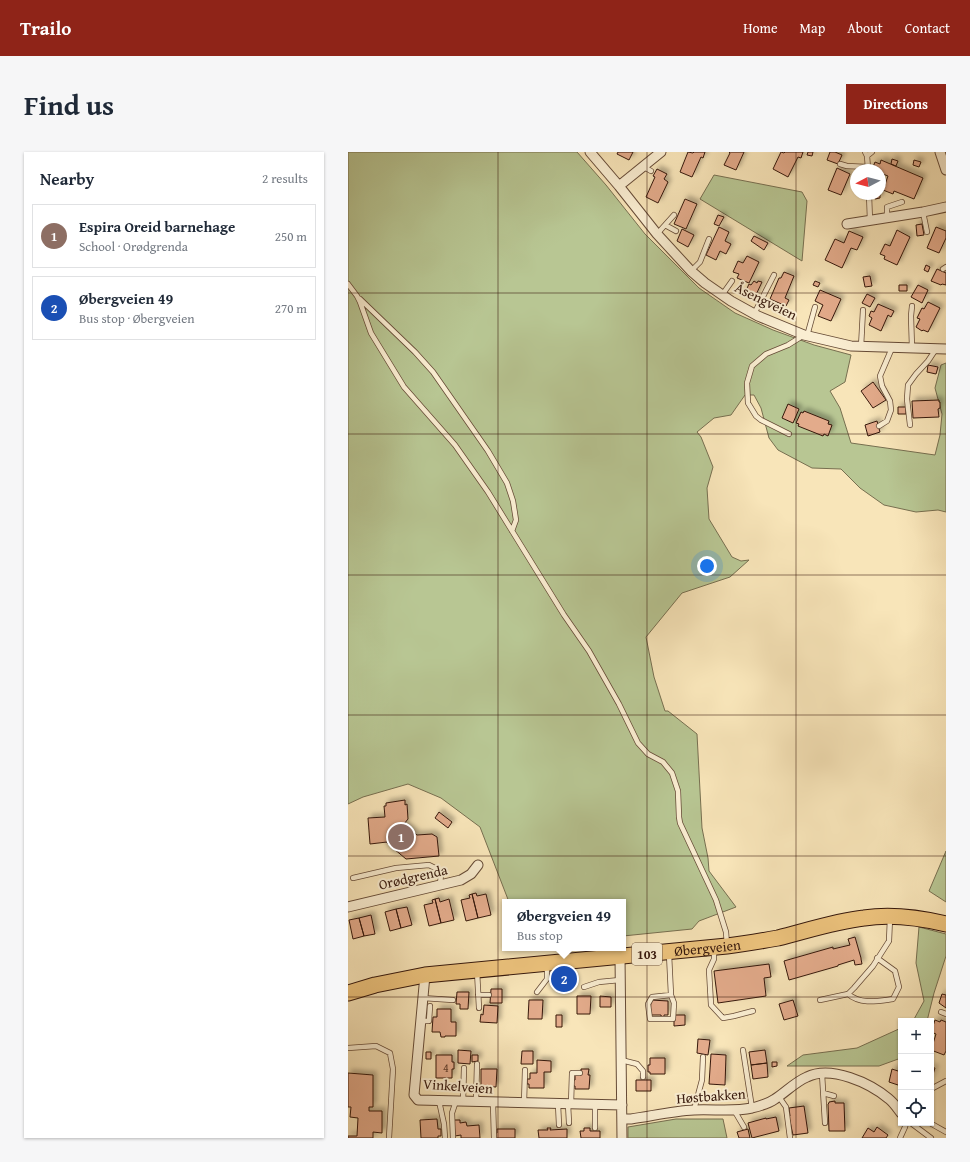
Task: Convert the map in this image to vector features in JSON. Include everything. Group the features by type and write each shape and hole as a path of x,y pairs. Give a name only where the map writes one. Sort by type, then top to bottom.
{"main road":[{"name":"Øbergveien","path":"348,993 375,985 425,976 720,947 778,938 864,918 890,916 946,924"}],"street":[{"name":"Åsengveien","path":"590,152 657,234 691,271 704,283 754,314 805,335 851,346 946,349"},
{"path":"940,152 946,170"},
{"path":"619,186 647,169 656,153"},
{"path":"847,224 946,207"},
{"name":"Orødgrenda","path":"348,907 461,880 471,874 478,864"},
{"path":"620,956 622,1138"},
{"name":"Vinkelveien","path":"425,976 414,1095 418,1100 622,1105"},
{"name":"Høstbakken","path":"622,1119 694,1110 734,1110 752,1108 773,1101 796,1083 814,1074 837,1074 863,1082 890,1100 898,1109"}],"lane":[{"path":"867,164 866,154 872,152"},
{"path":"840,164 850,166"},
{"path":"869,200 870,221"},
{"path":"887,218 887,207 902,202"},
{"path":"923,212 927,232"},
{"path":"657,234 674,215"},
{"path":"666,225 676,231"},
{"path":"691,271 700,262 709,239"},
{"path":"754,314 774,275"},
{"path":"722,295 732,280"},
{"path":"348,284 357,296 415,352 433,372 488,451 507,483 513,501 516,520 512,531"},
{"path":"357,296 371,333 404,387 454,445 488,492 564,615 599,668 638,743 648,754 663,762 672,773 678,791 680,823 716,900 726,932 709,970 711,1005 723,1018 753,1011"},
{"path":"789,434 756,416 748,403 747,383 752,366 766,354 788,345 805,335 815,306"},
{"path":"912,306 912,348"},
{"path":"861,347 863,310"},
{"path":"879,426 887,421 891,410 890,401 882,386 880,376 892,348"},
{"path":"910,425 907,399 908,385 936,349"},
{"path":"353,878 396,868 429,865 437,869 441,874 440,885"},
{"path":"820,1000 848,994 868,972 889,941 890,916"},
{"path":"669,952 671,995 674,1003 673,1019 650,1019 648,1004 652,997 671,995"},
{"path":"848,994 855,999 873,1002 893,999 899,988 895,971 877,958"},
{"path":"537,992 547,979 547,964"},
{"path":"477,970 479,1008"},
{"path":"584,987 599,982 620,980"},
{"path":"478,994 489,995"},
{"path":"423,998 453,1000"},
{"path":"421,1021 429,1021 430,1006"},
{"path":"348,1048 376,1046 390,1053 393,1069 388,1138"},
{"path":"743,1050 752,1108"},
{"path":"694,1110 702,1080 703,1058"},
{"path":"621,1060 637,1064 643,1071 643,1077"},
{"path":"476,1102 477,1064"},
{"path":"453,1138 452,1113 460,1102 464,1068"},
{"path":"524,1103 525,1070"},
{"path":"570,1123 572,1073 580,1073"},
{"path":"822,1074 825,1123"},
{"path":"934,1088 946,1082"},
{"path":"823,1093 834,1096"},
{"path":"779,1097 786,1107 790,1138"},
{"path":"439,1101 444,1124 445,1138"},
{"path":"493,1103 494,1138"},
{"path":"558,1104 559,1125"},
{"path":"595,1105 595,1128"},
{"path":"734,1110 744,1127"},
{"path":"934,1125 946,1132"},
{"path":"900,1138 905,1126"},
{"path":"915,1126 931,1138"}],"green space":[{"path":"348,152 577,152 606,185 645,234 699,288 735,313 773,330 814,345 851,355 845,382 830,391 840,408 851,443 935,455 940,435 942,414 935,388 941,365 946,363 946,512 938,510 916,512 884,505 860,488 841,469 812,468 778,450 769,438 761,408 754,395 745,395 731,415 714,418 697,432 701,437 713,467 707,488 709,519 732,557 741,561 749,560 730,577 682,593 646,637 654,677 665,711 668,711 697,734 702,828 709,871 736,907 699,921 692,929 626,936 626,899 508,899 480,827 441,798 408,784 363,797 348,804"},
{"path":"714,175 802,192 807,201 802,261 700,199"},
{"path":"946,851 946,902 929,891"},
{"path":"919,927 946,934 946,956 928,1018 915,1018 924,1001 916,963"},
{"path":"898,1029 898,1059 879,1066 787,1066 803,1055 857,1048"},
{"path":"676,1119 723,1119 727,1138 628,1138 628,1127"}],"building":[{"path":"618,152 633,152 629,160 617,154"},
{"path":"688,152 705,152 703,158 701,157 692,177 680,172"},
{"path":"729,152 744,152 736,170 724,165 730,153"},
{"path":"781,152 803,152 801,158 798,157 788,177 773,169"},
{"path":"808,152 813,152 812,156 807,155"},
{"path":"830,152 835,152 842,155 838,164 827,160"},
{"path":"892,159 898,161 896,166 891,164"},
{"path":"881,160 923,178 914,199 894,191 893,194 886,191 886,182 888,176 886,175 886,164 880,164"},
{"path":"914,160 921,162 919,167 913,165"},
{"path":"837,168 850,174 841,195 828,190"},
{"path":"657,169 667,174 664,179 668,182 658,203 646,197"},
{"path":"685,199 697,204 686,229 674,224"},
{"path":"718,215 724,217 719,226 714,224"},
{"path":"922,224 924,235 917,236 916,225"},
{"path":"719,227 729,232 725,241 731,244 726,254 720,251 716,260 706,255"},
{"path":"936,227 946,231 946,238 939,253 927,248"},
{"path":"682,229 694,235 688,247 677,241"},
{"path":"897,230 910,237 897,265 884,259 885,256 880,254 885,244 890,246"},
{"path":"849,231 863,237 857,250 851,248 842,268 825,260 835,239 844,243"},
{"path":"754,236 768,243 764,250 751,241"},
{"path":"747,256 759,262 749,283 737,278 739,274 733,272 738,261 743,263"},
{"path":"926,265 930,267 928,272 924,270"},
{"path":"937,269 946,273 946,285 941,285 931,281"},
{"path":"784,272 794,276 785,298 789,300 786,306 770,299 779,278 781,278"},
{"path":"870,276 872,286 865,287 863,277"},
{"path":"754,281 757,283 758,281 762,282 754,299 744,295 749,284 751,285"},
{"path":"815,281 820,283 818,287 813,285"},
{"path":"899,285 907,285 907,291 899,291"},
{"path":"918,285 928,290 922,303 911,297"},
{"path":"820,290 841,299 831,321 818,316 823,305 815,301"},
{"path":"867,294 875,298 870,307 862,303"},
{"path":"928,302 940,308 928,332 922,331 916,327 920,319 917,318 922,308 924,309"},
{"path":"878,304 894,311 891,317 888,315 881,331 869,325 872,318 869,316 871,311 874,312"},
{"path":"928,365 938,367 936,374 927,372"},
{"path":"873,382 886,400 873,408 861,391"},
{"path":"939,400 939,417 913,418 912,401"},
{"path":"788,404 799,409 793,423 782,418"},
{"path":"898,407 906,407 906,414 898,414"},
{"path":"804,411 829,421 828,424 832,425 828,436 824,434 823,436 798,426 799,424 796,423 801,412 803,413"},
{"path":"877,421 880,432 868,436 865,425"},
{"path":"405,800 405,805 407,804 408,819 404,824 417,835 432,834 437,837 439,856 406,859 387,842 370,844 368,818 385,817 384,806 386,806 386,803"},
{"path":"439,812 452,822 448,828 435,818"},
{"path":"476,893 477,896 486,894 491,915 478,918 472,894"},
{"path":"472,894 478,918 466,921 461,900 470,898 469,895"},
{"path":"439,898 440,902 449,899 454,920 441,923 435,899"},
{"path":"435,899 441,923 429,926 424,905 433,903 432,900"},
{"path":"407,907 412,925 401,928 396,909"},
{"path":"396,909 401,928 390,931 385,912"},
{"path":"371,915 375,934 364,936 359,918"},
{"path":"359,918 364,936 353,939 349,920"},
{"path":"855,937 862,964 855,965 854,960 789,980 784,961 833,947 833,949 850,945 848,939"},
{"path":"769,964 771,977 764,978 766,996 718,1003 714,971"},
{"path":"491,989 502,989 502,1003 490,1003"},
{"path":"457,992 469,992 468,1009 460,1009 460,1004 456,1004"},
{"path":"942,994 946,995 946,1008 939,1003"},
{"path":"577,996 591,996 590,1014 577,1014"},
{"path":"600,996 611,997 611,1007 600,1007"},
{"path":"529,1000 543,1000 542,1019 528,1019"},
{"path":"651,1000 668,1001 668,1015 664,1015 664,1017 661,1015 650,1015"},
{"path":"793,1000 798,1016 784,1020 779,1004"},
{"path":"484,1005 498,1006 497,1023 480,1022 481,1014 483,1015"},
{"path":"437,1009 451,1009 451,1022 456,1022 456,1036 441,1037 440,1032 432,1032 433,1017 437,1017"},
{"path":"556,1015 562,1015 562,1027 556,1027"},
{"path":"674,1015 685,1015 685,1025 674,1026"},
{"path":"935,1020 946,1022 946,1051 944,1055 934,1051 934,1040 936,1034 934,1033"},
{"path":"698,1039 710,1040 708,1055 697,1053"},
{"path":"458,1050 471,1051 470,1064 458,1063"},
{"path":"765,1050 767,1063 751,1065 749,1052"},
{"path":"522,1051 533,1051 533,1064 521,1064"},
{"path":"426,1052 431,1052 431,1059 426,1059"},
{"path":"711,1054 726,1055 725,1085 709,1084"},
{"path":"436,1055 452,1055 454,1069 452,1069 452,1078 436,1078"},
{"path":"472,1055 478,1055 478,1061 472,1062"},
{"path":"650,1058 665,1058 665,1074 650,1074 650,1072 648,1072"},
{"path":"537,1060 551,1061 551,1072 544,1072 544,1088 529,1088 527,1079 530,1079 530,1073 537,1073"},
{"path":"772,1062 777,1062 777,1066 772,1067"},
{"path":"767,1063 768,1077 753,1079 751,1065"},
{"path":"481,1069 497,1069 496,1087 481,1086"},
{"path":"581,1069 589,1069 589,1089 575,1089 575,1086 573,1086 575,1075 581,1075"},
{"path":"892,1069 898,1071 898,1085 889,1082"},
{"path":"348,1073 373,1075 373,1107 369,1107 369,1111 382,1111 382,1133 373,1132 373,1138 348,1138 348,1136 357,1136 358,1118 350,1117 351,1107 348,1107"},
{"path":"636,1080 651,1080 651,1091 636,1091"},
{"path":"835,1101 835,1103 844,1103 845,1131 829,1131 828,1104 829,1102"},
{"path":"804,1106 808,1133 793,1135 789,1117 789,1108"},
{"path":"776,1117 779,1131 752,1138 748,1123"},
{"path":"437,1119 438,1129 441,1129 441,1136 438,1136 438,1138 421,1138 420,1120"},
{"path":"454,1120 460,1120 460,1123 466,1122 467,1126 479,1125 480,1138 461,1138 461,1135 455,1136"},
{"path":"877,1127 888,1135 886,1138 862,1138 868,1128 874,1132"},
{"path":"547,1128 551,1128 550,1130 567,1129 567,1138 539,1138 538,1130 548,1130"},
{"path":"584,1128 590,1128 590,1131 600,1131 600,1138 581,1138 580,1131 584,1131"},
{"path":"497,1129 515,1129 515,1138 495,1138"},
{"path":"748,1129 750,1138 739,1138 737,1132"}],"place":[{"name":"Espira Oreid barnehage","path":"401,837"},
{"name":"Øbergveien 49","path":"564,979"}]}
